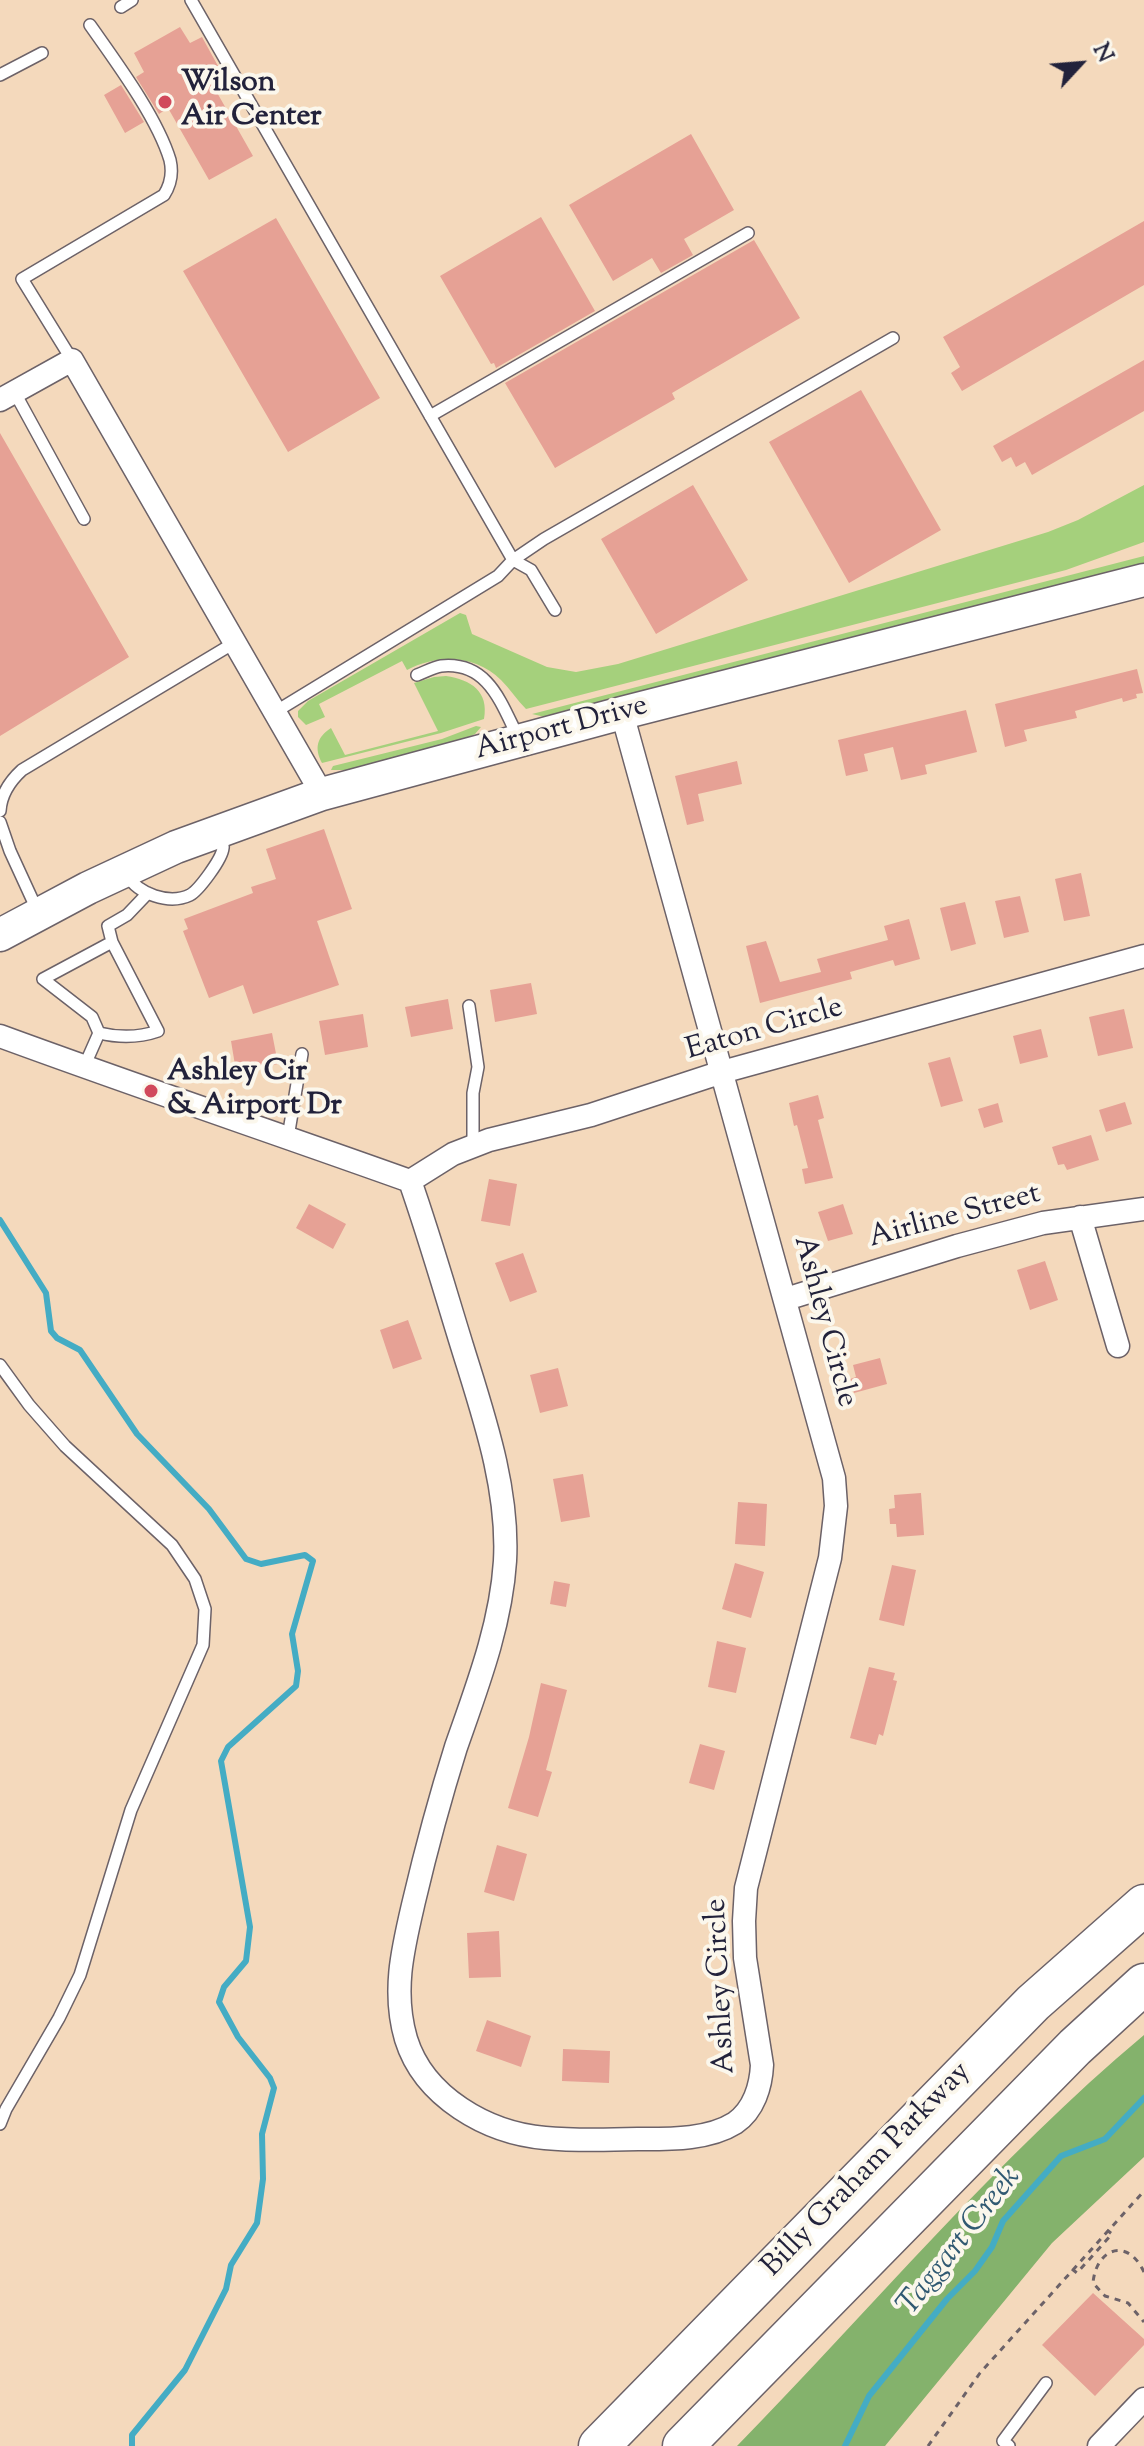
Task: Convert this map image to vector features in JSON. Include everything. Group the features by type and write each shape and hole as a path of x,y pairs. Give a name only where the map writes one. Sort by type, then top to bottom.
{"highway":[{"name":"Billy Graham Parkway","path":"599,2446 1033,2003 1144,1905"},
{"name":"Billy Graham Parkway","path":"683,2446 1075,2047 1144,1984"}],"street":[{"path":"7,396 72,360 322,794"},
{"name":"Airport Drive","path":"0,935 39,912 218,830 322,794 622,713 1144,580"},
{"name":"Ashley Circle","path":"410,1181 486,1424 504,1518 505,1558 491,1641 450,1767 403,1945 398,1991 407,2040 428,2081 457,2106 482,2120 521,2134 588,2140 658,2139 710,2134 738,2121 757,2093 762,2065 745,1958 746,1888 830,1558 836,1506 834,1478 786,1299 622,713"},
{"name":"Eaton Circle","path":"410,1181 453,1154 473,1146 591,1115 722,1072 1144,956"},
{"path":"0,1036 410,1181"},
{"name":"Airline Street","path":"786,1299 1043,1223 1144,1209"},
{"path":"1080,1217 1118,1346"},
{"path":"1099,2446 1144,2399"}],"lane":[{"path":"191,0 513,560 531,570 555,610"},
{"path":"72,360 22,279 133,215 164,195 171,183 171,162 159,134 126,76 90,25"},
{"path":"0,75 42,53"},
{"path":"430,416 748,233"},
{"path":"275,712 498,576 513,560 544,539 893,338"},
{"path":"7,396 84,519"},
{"path":"0,811 5,790 22,770 234,643"},
{"path":"417,675 441,666 469,669 493,687 520,741"},
{"path":"0,822 39,912"},
{"path":"125,871 132,884 148,893 177,898 190,895 215,865 223,849 218,830"},
{"path":"99,1033 129,1037 158,1031 112,942 108,926 127,915 148,893"},
{"path":"84,1067 99,1033 92,1017 43,979 112,942"},
{"path":"469,1006 478,1067 473,1093 473,1146"},
{"path":"288,1137 302,1054"},
{"path":"0,1365 29,1405 65,1446 172,1545 195,1579 205,1609 203,1645 131,1810 80,1975 0,2124"},
{"path":"1009,2446 1003,2441 1046,2383"}],"path":[{"path":"928,2446 980,2373 1144,2191"},
{"path":"1072,2269 1077,2273 1095,2253 1112,2234 1107,2230"},
{"path":"1144,2272 1132,2253 1124,2249 1110,2252 1094,2277 1096,2288 1105,2296 1128,2303 1144,2322"},
{"path":"1095,2253 1103,2259"}],"green space":[{"path":"1144,485 1144,542 1066,570 526,709 501,680 480,666 444,660 431,661 407,670 402,661 319,704 325,717 306,725 298,717 298,711 308,701 460,613 466,615 472,634 547,667 576,672 618,664 1048,532 1078,520"},
{"path":"1144,556 1144,563 565,714 545,717 532,714"},
{"path":"446,676 463,680 476,688 484,701 484,719 322,763 318,743 331,728 345,755 438,731 414,683"},
{"path":"476,726 481,727 475,734 459,742 348,770 331,770 333,766 442,739"},
{"path":"1144,2035 1144,2157 1052,2243 885,2446 737,2446 986,2183"}],"building":[{"name":"Wilson Air Center","path":"180,27 190,43 202,37 223,75 211,82 253,156 209,180 168,108 159,114 136,77 144,72 134,53"},
{"path":"121,85 144,122 125,133 104,95"},
{"path":"691,134 734,210 684,239 693,255 661,273 652,258 613,281 569,205"},
{"path":"541,217 595,311 496,368 440,276"},
{"path":"276,218 380,398 288,452 183,271"},
{"path":"1144,221 1144,285 962,391 951,373 960,367 943,337"},
{"path":"754,240 800,318 672,393 675,399 555,468 505,383"},
{"path":"1144,360 1144,411 1032,475 1025,462 1016,467 1011,457 1002,462 993,446"},
{"path":"861,390 941,530 849,583 769,442"},
{"path":"0,433 129,657 0,736"},
{"path":"693,485 748,580 656,634 601,539"},
{"path":"1137,669 1143,693 1136,694 1137,698 1123,702 1122,698 1075,711 1077,718 1024,730 1027,741 1005,747 995,704"},
{"path":"966,710 977,752 925,765 927,774 901,780 893,747 864,754 868,771 846,776 838,740"},
{"path":"737,761 742,784 698,794 704,821 687,825 675,776"},
{"path":"324,829 352,909 317,921 339,985 253,1014 243,985 209,998 183,931 188,929 184,919 253,893 251,887 276,879 266,849"},
{"path":"1081,873 1090,916 1064,921 1055,879"},
{"path":"1020,896 1029,932 1004,938 995,901"},
{"path":"965,902 976,944 951,951 940,908"},
{"path":"909,919 920,959 895,966 893,960 850,972 852,979 760,1003 746,946 766,941 780,982 821,972 817,959 888,940 884,926"},
{"path":"531,983 537,1014 495,1022 490,990"},
{"path":"448,999 453,1029 411,1037 405,1007"},
{"path":"1124,1009 1133,1048 1098,1056 1089,1017"},
{"path":"363,1014 368,1047 325,1055 319,1021"},
{"path":"1041,1029 1048,1057 1020,1064 1013,1036"},
{"path":"272,1033 278,1064 236,1071 231,1041"},
{"path":"950,1057 963,1101 941,1107 928,1063"},
{"path":"818,1095 824,1118 818,1120 833,1178 805,1184 802,1169 808,1168 789,1103"},
{"path":"1125,1102 1132,1124 1106,1132 1099,1110"},
{"path":"998,1103 1003,1122 984,1128 978,1109"},
{"path":"1091,1135 1099,1160 1067,1170 1064,1164 1058,1165 1052,1147"},
{"path":"489,1179 517,1184 510,1226 481,1221"},
{"path":"309,1204 346,1224 333,1249 296,1228"},
{"path":"843,1204 853,1234 828,1241 818,1212"},
{"path":"523,1253 537,1292 510,1302 495,1263"},
{"path":"1045,1261 1058,1300 1030,1310 1017,1270"},
{"path":"408,1320 422,1359 393,1369 380,1330"},
{"path":"880,1358 887,1384 854,1393 850,1379 856,1377 853,1365"},
{"path":"558,1368 568,1406 540,1413 530,1375"},
{"path":"583,1474 590,1517 561,1522 553,1479"},
{"path":"921,1493 924,1535 897,1537 896,1524 890,1524 889,1509 895,1508 894,1495"},
{"path":"738,1502 767,1504 765,1546 735,1544"},
{"path":"735,1563 764,1572 751,1618 722,1609"},
{"path":"892,1565 916,1570 904,1626 879,1620"},
{"path":"554,1581 570,1584 566,1607 550,1604"},
{"path":"717,1641 746,1648 736,1693 708,1687"},
{"path":"869,1667 895,1673 893,1680 897,1681 883,1736 879,1734 876,1745 850,1738"},
{"path":"541,1683 567,1690 546,1770 552,1772 538,1817 508,1808"},
{"path":"700,1744 725,1751 714,1790 689,1783"},
{"path":"497,1845 527,1854 514,1901 484,1892"},
{"path":"499,1931 501,1977 469,1978 467,1933"},
{"path":"487,2020 531,2036 521,2067 476,2051"},
{"path":"563,2049 610,2051 609,2083 562,2081"},
{"path":"1093,2293 1144,2339 1144,2345 1095,2396 1042,2345"}],"waterway":[{"path":"0,1220 46,1293 51,1331 57,1338 80,1350 137,1434 209,1509 246,1559 261,1564 305,1555 313,1561 292,1634 298,1671 296,1686 228,1747 221,1761 250,1927 246,1961 224,1987 219,2002 238,2037 270,2078 274,2088 262,2134 263,2179 257,2223 231,2265 226,2289 185,2370 132,2435 132,2446"},
{"name":"Taggart Creek","path":"845,2446 869,2396 947,2299 975,2271 992,2247 1003,2221 1061,2156 1105,2139 1144,2098"}],"place":[{"name":"Wilson Air Center","path":"165,102"},
{"name":"Ashley Cir & Airport Dr","path":"151,1091"}]}
